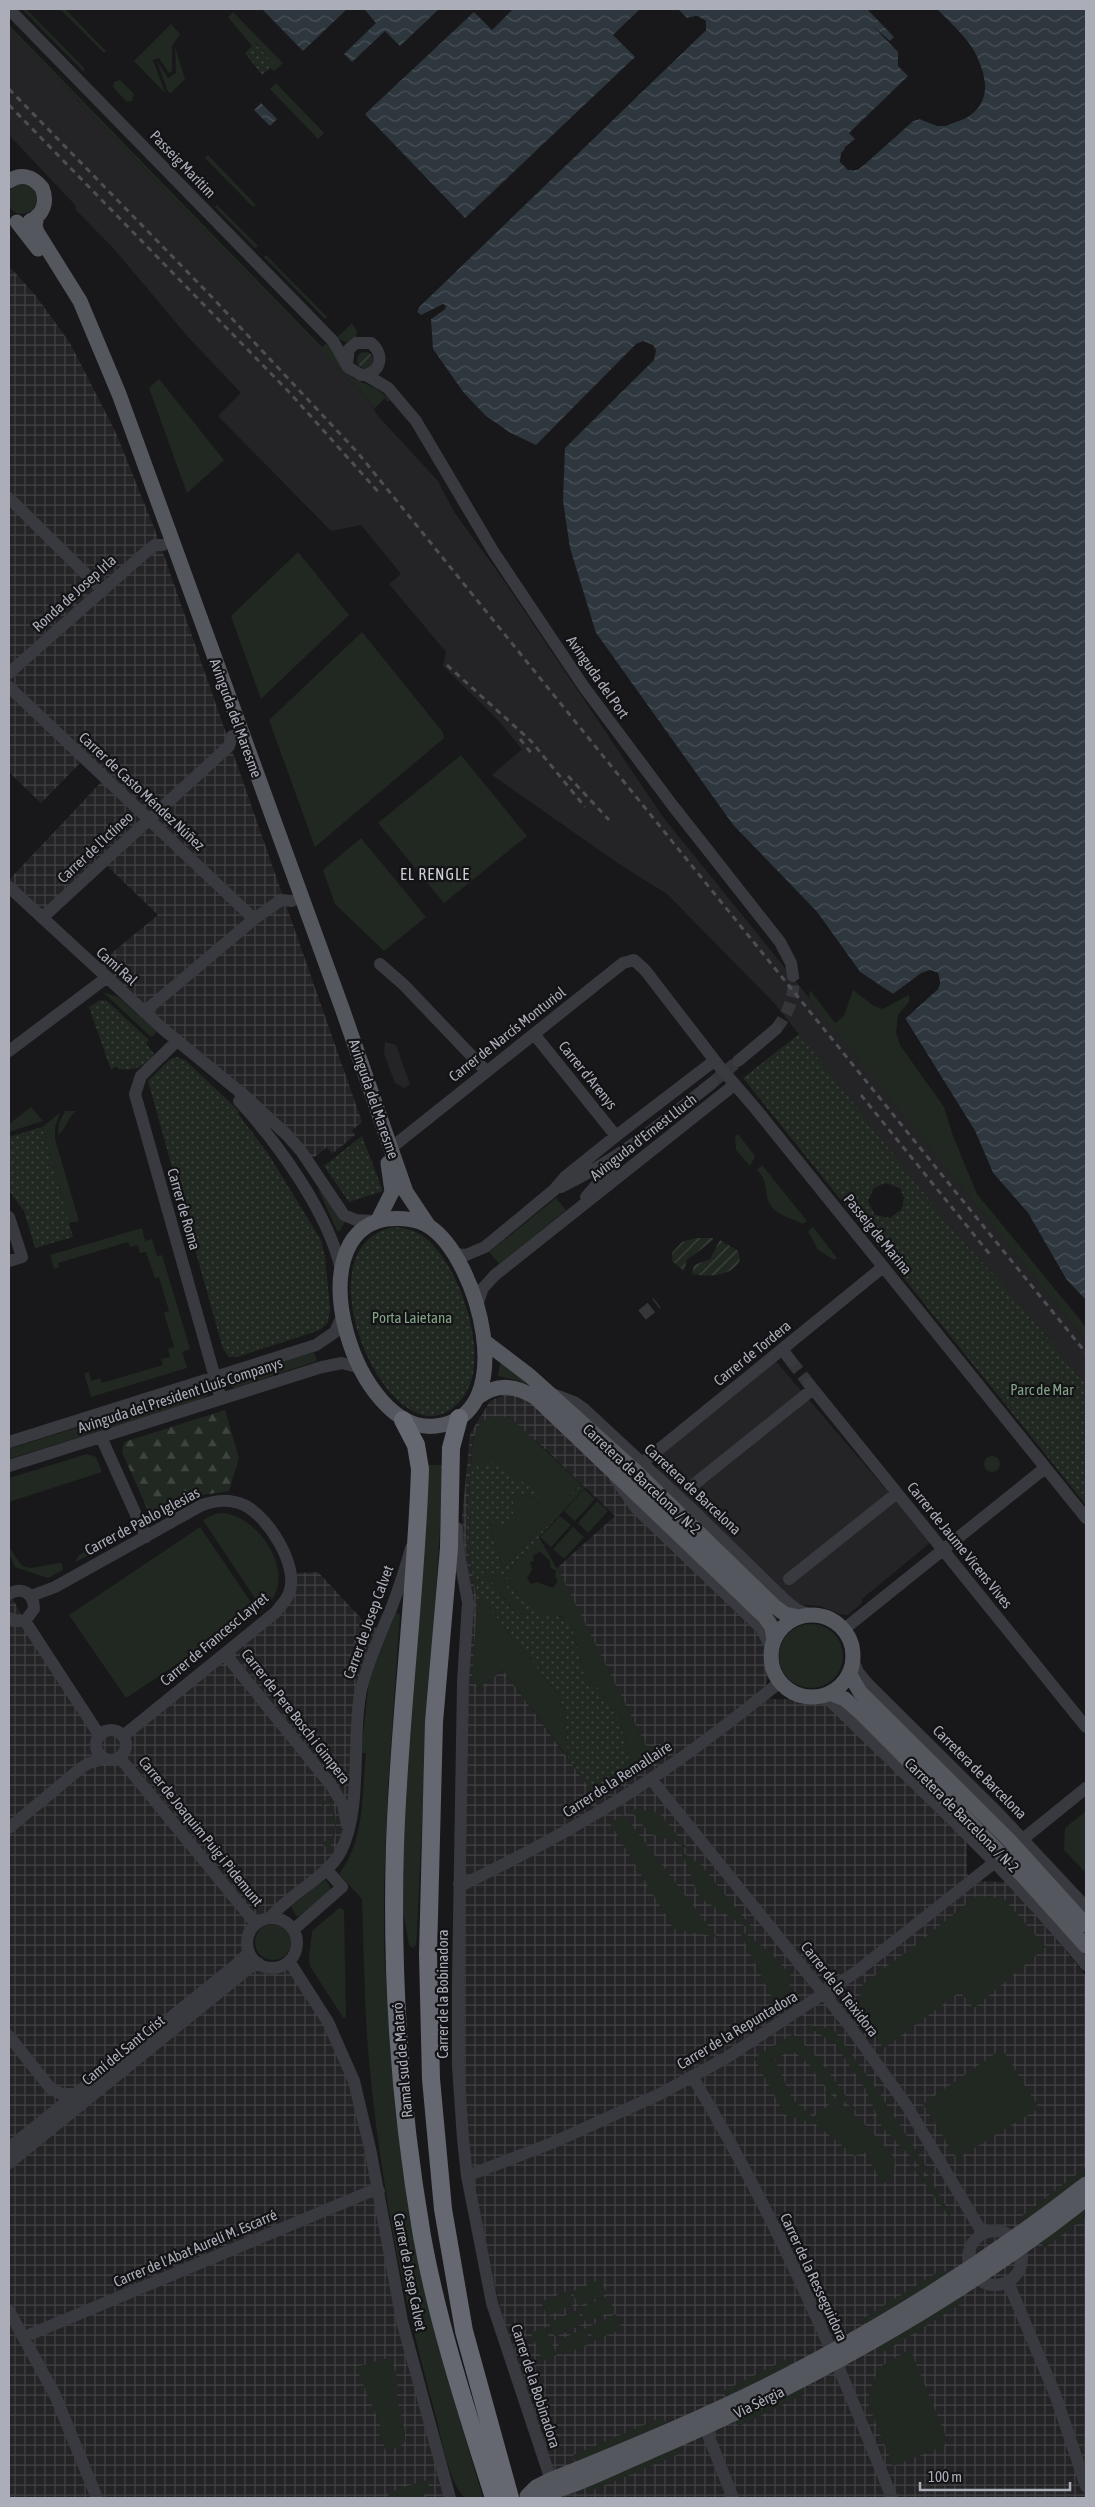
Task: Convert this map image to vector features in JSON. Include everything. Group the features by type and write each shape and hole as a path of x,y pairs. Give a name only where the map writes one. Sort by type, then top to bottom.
{"highway":[{"name":"Ramal sud de Mataró","path":"459,1418 452,1441 449,1548 434,1731 428,1954 431,2079 444,2219 464,2331 503,2494"},
{"name":"Ramal sud de Mataró","path":"403,1420 412,1435 419,1462 417,1524 395,1846 397,2012 402,2066 415,2188 436,2299 503,2494"}],"main road":[{"path":"11,176 28,177 42,188 45,200 38,216 28,222 13,220"},
{"name":"Avinguda del Maresme","path":"38,216 35,225 37,232 80,301 119,394 406,1192 428,1225"},
{"name":"Avinguda del Maresme","path":"13,220 58,279 88,337 164,545 390,1172 392,1192 385,1210 375,1221"},
{"path":"407,1218 428,1225 454,1254 477,1305 484,1341 484,1376 478,1397 470,1409 459,1418 446,1424 427,1426 403,1420 382,1401 361,1368 344,1314 341,1272 349,1243 375,1221 407,1218"},
{"name":"Carretera de Barcelona / N-2","path":"484,1341 549,1393 631,1467 774,1606 785,1614 805,1616"},
{"name":"Carretera de Barcelona / N-2","path":"478,1397 488,1390 501,1387 525,1391 536,1398 765,1617 772,1627 773,1645"},
{"path":"805,1616 829,1619 844,1630 852,1647 851,1666 838,1688 824,1695 794,1692 780,1682 774,1670 773,1645 784,1626 805,1616"},
{"name":"Carretera de Barcelona / N-2","path":"851,1666 860,1692 1015,1846 1086,1925"},
{"name":"Carretera de Barcelona / N-2","path":"824,1695 845,1699 859,1711 1023,1876 1086,1946"},
{"name":"Via Sèrgia","path":"1016,2244 1086,2184"},
{"name":"Via Sèrgia","path":"524,2497 554,2490 705,2427 834,2357 910,2306 973,2273 1086,2199"},
{"name":"Via Sèrgia","path":"554,2490 716,2410 834,2357"}],"street":[{"name":"Passeig Marítim","path":"9,9 333,341 347,363"},
{"path":"333,341 352,346"},
{"path":"361,342 371,343 379,352 379,364 374,371 366,375 352,371 347,363 347,354 352,346 361,342"},
{"name":"Avinguda del Port","path":"379,364 388,388 427,437 479,527 584,687 673,806 780,942 789,958 793,976"},
{"name":"Avinguda del Port","path":"366,375 388,388"},
{"path":"9,498 101,589"},
{"name":"Ronda de Josep Irla","path":"9,673 101,589 155,545 164,545"},
{"name":"Carrer de Casto Méndez Núñez","path":"9,687 254,919"},
{"name":"Carrer de l'Ictíneo","path":"42,918 229,746 232,736"},
{"name":"Camí Ral","path":"9,887 106,978 177,1041 246,1097 286,1135 301,1151 344,1215 356,1220 375,1221"},
{"path":"144,1012 254,919 281,900 292,901"},
{"name":"Carrer de Narcís Monturiol","path":"391,1148 623,963 634,960 645,970"},
{"path":"380,964 404,985 486,1071"},
{"name":"Passeig de Marina","path":"645,970 700,1039 714,1061 1086,1518"},
{"path":"12,1043 106,978"},
{"path":"738,1061 776,1028"},
{"name":"Carrer d'Arenys","path":"534,1034 616,1136"},
{"name":"Carrer de Roma","path":"177,1041 141,1076 135,1094 221,1399"},
{"name":"Avinguda d'Ernest Lluch","path":"454,1254 469,1254 485,1247 554,1190 565,1177 714,1061"},
{"name":"Camí Ral","path":"207,1066 258,1121 275,1144 327,1228 336,1248 341,1272"},
{"name":"Avinguda d'Ernest Lluch","path":"554,1190 596,1170 629,1149 712,1083"},
{"name":"Avinguda d'Ernest Lluch","path":"477,1305 479,1294 487,1282 734,1085"},
{"name":"Avinguda d'Ernest Lluch","path":"572,1213 600,1178 629,1149"},
{"path":"9,1216 22,1257 9,1261"},
{"name":"Carrer de Tordera","path":"641,1464 883,1268"},
{"name":"Avinguda del President Lluís Companys","path":"9,1442 324,1341 335,1332 344,1314"},
{"path":"782,1349 791,1361"},
{"name":"Avinguda del President Lluís Companys","path":"9,1466 334,1364 351,1364 361,1368"},
{"name":"Carrer de Jaume Vicens Vives","path":"692,1486 811,1386 1086,1727"},
{"name":"Carretera de Barcelona","path":"549,1393 574,1402 584,1409 700,1517 784,1599 805,1616"},
{"path":"101,1437 146,1537"},
{"path":"844,1630 942,1549 1045,1468"},
{"name":"Carrer de la Bobinadora","path":"451,1478 456,1499 458,1548 468,1603 463,1682 459,1884 458,2058 463,2139 467,2176 492,2303 554,2490"},
{"path":"789,1579 897,1493"},
{"name":"Carrer de Pablo Iglesias","path":"30,1596 55,1587 202,1504 224,1500 246,1506 268,1525"},
{"name":"Carrer de Josep Calvet","path":"326,1869 341,1852 352,1814 354,1762 360,1695 364,1678 395,1599 417,1524"},
{"name":"Carrer de Francesc Layret","path":"123,1736 276,1612 290,1593 291,1573 288,1563 277,1538 268,1525"},
{"path":"9,1593 20,1590 30,1596 34,1609 25,1620 14,1621 9,1618"},
{"path":"25,1620 100,1736"},
{"name":"Carrer de Pere Bosch i Gimpera","path":"225,1654 331,1785 342,1805 348,1828"},
{"name":"Carretera de Barcelona","path":"851,1666 1023,1839 1086,1907"},
{"name":"Carrer de la Remallaire","path":"459,1884 464,1884 546,1843 651,1779 780,1682"},
{"path":"824,1695 995,1862 1049,1919 1086,1965"},
{"path":"9,1828 89,1763 104,1759 111,1761 120,1758 126,1748 123,1736 111,1730 100,1736 96,1746 97,1751 104,1759"},
{"name":"Carrer de Joaquim Puig i Pidemunt","path":"120,1758 256,1924"},
{"name":"Carrer de Josep Calvet","path":"331,1785 338,1790 347,1788 354,1762"},
{"name":"Carrer de la Teixidora","path":"651,1779 825,1994 906,2106 983,2234"},
{"path":"1023,1839 1086,1788"},
{"name":"Carrer de la Repuntadora","path":"467,2176 552,2143 660,2094 726,2058 825,1994 910,1930 995,1862"},
{"path":"270,1918 283,1921 294,1930 296,1936 296,1950 289,1961 276,1967 258,1963 249,1952 248,1938 256,1924 270,1918 278,1908 326,1869 342,1887 294,1930"},
{"name":"Camí del Sant Crist","path":"9,2148 238,1964 249,1952"},
{"name":"Carrer de Josep Calvet","path":"289,1961 314,1997 342,2052 363,2111 402,2321 450,2498"},
{"name":"Camí del Sant Crist","path":"9,2163 249,1968 258,1963"},
{"path":"9,2036 51,2089 55,2100 54,2112"},
{"name":"Carrer de la Resseguidora","path":"692,2076 712,2108 790,2260 834,2357 892,2498"},
{"path":"51,2089 62,2094 75,2094"},
{"name":"Carrer de l'Abat Aurelí M. Escarré","path":"24,2337 369,2192 379,2191"},
{"path":"996,2232 1016,2244 1021,2264 1014,2277 1008,2282 995,2285 973,2273 969,2252 972,2245 983,2234 996,2232"},
{"path":"1008,2282 1055,2394 1086,2486"},
{"path":"9,2311 55,2395 97,2498"},
{"path":"705,2427 734,2498"}],"shaded area":[{"path":"9,29 367,398 378,416 438,481 454,512 498,572 663,817 1086,1341 1086,1384 1002,1283 957,1235 775,1004 667,894 619,864 492,775 522,749 496,718 443,666 446,652 389,584 401,574 361,525 331,531 218,416 241,393 188,337 114,249 75,209 76,206 9,135"},
{"path":"9,266 36,296 70,343 116,433 155,530 362,1122 352,1130 355,1135 332,1154 327,1147 308,1162 97,970 113,952 158,915 103,862 42,918 9,887 9,880 105,778 84,759 41,803 9,772"},
{"path":"385,1042 396,1045 410,1084 404,1088 395,1083 384,1054"},
{"path":"774,1359 931,1542 862,1599 862,1603 848,1615 820,1606 796,1604 656,1472 658,1452"},
{"path":"506,1394 525,1398 565,1433 752,1622 765,1644 763,1659 768,1677 766,1686 768,1699 820,1699 967,1836 967,1873 973,1881 1011,1882 1086,1976 1086,2498 553,2498 498,2299 471,2178 461,2057 466,1705 473,1613 462,1518 470,1434 490,1401","holes":["508,1418 545,1449 615,1516 557,1568 646,1746 663,1751 596,1797 503,1670 479,1688 477,1601 466,1535 473,1437"]},
{"path":"318,1572 371,1629 385,1624 373,1652 341,1852 270,1918 256,1924 249,1935 247,1943 252,1957 263,1966 276,1967 286,1963 342,2052 392,2274 450,2498 9,2498 9,1593 44,1653 104,1732 117,1731 123,1736 276,1612 291,1573"}],"green space":[{"path":"22,9 26,9 85,69 83,71"},
{"path":"60,9 65,9 106,51 104,53"},
{"path":"233,12 283,63 274,71 270,68 273,65 256,43 252,46 228,17"},
{"path":"171,24 180,34 172,46 172,71 169,73 159,58 153,60 165,93 134,61"},
{"path":"9,25 322,347 327,343 351,377 377,389 390,400 388,402 385,398 374,409 367,398 9,29"},
{"path":"255,43 274,65 262,75 245,53"},
{"path":"175,47 185,79 171,93 168,92 157,61 168,78 176,73"},
{"path":"120,80 134,94 132,101 127,102 113,87 114,82"},
{"path":"276,83 324,133 318,139 270,89"},
{"path":"208,155 256,205 253,207 205,158"},
{"path":"22,184 33,188 37,199 33,210 22,214 11,210 7,199 11,188"},
{"path":"217,205 258,246 255,248 215,207"},
{"path":"266,255 327,317 325,319 264,257"},
{"path":"352,323 357,331 356,338 346,342 337,338"},
{"path":"362,352 368,352 373,357 371,366 362,368 357,363 357,357"},
{"path":"159,379 224,460 187,493 149,388"},
{"path":"298,552 349,615 261,699 231,616"},
{"path":"362,632 442,731 444,738 315,847 269,720"},
{"path":"461,755 527,836 444,903 378,823"},
{"path":"361,838 426,917 384,951 335,904 323,870"},
{"path":"810,990 835,1023 844,1016 853,990 874,1006 883,1009 909,995 909,1002 898,1015 896,1033 900,1045 944,1107 953,1136 977,1194 1086,1327 1086,1341 815,1006 809,997"},
{"path":"103,992 118,997 157,1031 153,1036 150,1036"},
{"path":"100,1000 107,1001 149,1040 146,1043 154,1054 143,1065 130,1069 119,1069 117,1066 111,1070 89,1007"},
{"name":"Parc de Mar","path":"799,1034 957,1235 1002,1283 1086,1384 1086,1505 743,1078","holes":["885,1183 900,1188 904,1198 902,1209 890,1218 875,1215 868,1201 874,1188"]},
{"path":"177,1057 185,1060 239,1111 238,1114 267,1152 321,1240 325,1256 330,1309 328,1322 320,1330 237,1357 229,1357 223,1349 148,1081 170,1059"},
{"path":"31,1107 43,1121 9,1132 9,1124"},
{"path":"65,1111 76,1111 58,1135 59,1123"},
{"path":"60,1113 55,1127 55,1139 79,1221 69,1223 42,1127"},
{"path":"42,1127 73,1237 35,1248 24,1211 9,1191 9,1137"},
{"path":"738,1134 755,1156 750,1166 736,1150 735,1136"},
{"path":"362,1136 383,1191 349,1202 324,1166"},
{"path":"762,1165 807,1221 803,1224 782,1215 771,1206 767,1197 765,1183 757,1170"},
{"path":"317,1186 345,1222 340,1231 337,1231"},
{"path":"556,1198 566,1210 499,1264 489,1252"},
{"name":"Porta Laietana","path":"395,1227 420,1234 436,1249 449,1266 468,1311 473,1335 474,1358 472,1379 464,1396 438,1415 411,1410 386,1387 365,1352 353,1312 352,1273 365,1243"},
{"path":"813,1227 837,1258 834,1260 818,1250 808,1231"},
{"path":"142,1228 145,1241 152,1239 157,1256 162,1255 190,1349 182,1352 187,1368 91,1397 84,1373 89,1372 91,1381 100,1378 102,1383 163,1365 161,1359 170,1357 168,1349 174,1347 164,1313 169,1311 159,1277 155,1278 146,1252 140,1253 138,1245 130,1247 128,1242 58,1263 59,1267 54,1269 50,1255"},
{"path":"696,1238 713,1238 713,1240 687,1260 684,1271 672,1261 672,1253 682,1242"},
{"path":"720,1240 738,1251 740,1260 736,1266 726,1273 712,1275 692,1274 694,1265 710,1259"},
{"path":"314,1352 317,1361 235,1388 227,1385 228,1379"},
{"path":"500,1363 541,1391 780,1618 775,1620 709,1553 545,1400 520,1381 498,1376"},
{"path":"203,1388 208,1391 208,1395 198,1400 9,1459 9,1449"},
{"path":"225,1410 239,1458 229,1491 202,1495 161,1517 153,1518 122,1452 124,1442"},
{"path":"503,1416 513,1420 581,1484 503,1568 487,1521 494,1523 511,1494 538,1497 471,1466 472,1448 479,1425 493,1417"},
{"path":"87,1454 96,1457 102,1472 9,1502 9,1478"},
{"path":"989,1456 995,1456 1000,1461 998,1470 989,1472 984,1467 984,1461"},
{"path":"492,1463 541,1494 538,1497 511,1494 514,1511 508,1522 504,1525 487,1521 503,1568 581,1484 584,1488 505,1574 519,1597 539,1613 567,1618 571,1624 585,1678 599,1689 621,1724 632,1774 596,1797 568,1758 565,1712 558,1694 484,1601 477,1601 466,1535 471,1466","holes":["475,1573 498,1573 512,1595 533,1615 515,1613 493,1583"]},
{"path":"428,1465 444,1465 423,1798 417,1934 416,1945 413,1948 409,1945 401,1900 400,1868"},
{"path":"584,1489 595,1499 575,1521 564,1511"},
{"path":"597,1501 608,1511 588,1533 578,1523"},
{"path":"225,1513 239,1518 264,1539 278,1568 278,1583 273,1597 262,1609 203,1520 215,1514"},
{"path":"560,1516 571,1525 551,1547 540,1537"},
{"path":"200,1527 257,1611 126,1698 69,1615"},
{"path":"573,1527 584,1537 564,1559 553,1549"},
{"path":"114,1537 118,1541 75,1562 79,1555"},
{"path":"539,1537 565,1583 646,1746 664,1752 632,1774 621,1724 599,1689 585,1678 571,1624 567,1618 545,1615 533,1610 519,1596 505,1574","holes":["540,1552 550,1561 550,1567 556,1571 555,1577 558,1581 553,1588 537,1582 531,1584 527,1578 532,1570 530,1562 534,1561 533,1555"]},
{"path":"9,1547 22,1566 31,1568 62,1563 63,1570 48,1578 15,1567 9,1554"},
{"path":"474,1573 498,1573 513,1595 534,1615 515,1613 493,1583"},
{"path":"477,1601 484,1601 558,1694 565,1712 568,1758 503,1670 479,1688 472,1681"},
{"path":"396,1612 400,1615 388,1787 384,1886 384,1948 391,2052 416,2251 440,2353 483,2498 465,2498 454,2481 446,2458 413,2327 394,2239 379,2150 366,2021 362,1899 339,1874 354,1846 361,1816 366,1753 361,1753 369,1680"},
{"path":"811,1624 829,1630 837,1638 843,1656 837,1674 829,1682 811,1688 793,1682 785,1674 779,1656 785,1638 793,1630"},
{"path":"328,1799 334,1811 336,1824 336,1830 332,1843 329,1849 323,1845 324,1841 331,1844 335,1824 328,1824 327,1820 334,1818 329,1802 322,1806 322,1802"},
{"path":"630,1810 659,1813 689,1850 674,1841 650,1834"},
{"path":"1086,1811 1086,1873 1064,1850 1065,1828"},
{"path":"624,1815 717,1937 674,1929 610,1823"},
{"path":"673,1846 701,1865 757,1934 699,1897 683,1856"},
{"path":"325,1880 330,1886 330,1891 299,1916 296,1916 291,1906"},
{"path":"976,1896 1003,1898 1046,1947 974,2008 960,1992 884,2048 858,2013 862,1985 917,1944"},
{"path":"339,1908 344,1910 346,2016 344,2019 310,1966 309,1959 312,1931"},
{"path":"273,1924 280,1925 286,1929 290,1935 290,1949 286,1955 280,1959 273,1960 266,1959 260,1955 256,1949 255,1942 256,1935 260,1929 266,1925"},
{"path":"737,1927 772,1954 791,1976 787,2001 777,2008"},
{"path":"806,2025 833,2029 878,2091 933,2177 931,2178 882,2127 865,2088 835,2044"},
{"path":"793,2034 817,2057 858,2112 820,2082 811,2066 792,2050 775,2059 792,2099 813,2117 830,2104 825,2093 826,2091 863,2123 895,2159 893,2177 883,2184 864,2151 855,2156 814,2123 785,2115 754,2058"},
{"path":"1002,2049 1039,2108 957,2159 923,2104"},
{"path":"908,2161 933,2184 951,2215 949,2216"},
{"path":"1086,2167 1086,2176 1026,2222 1022,2216"},
{"path":"1086,2207 1086,2217 1044,2248 1040,2241"},
{"path":"943,2269 947,2275 866,2325 862,2319"},
{"path":"600,2279 607,2294 579,2306 572,2292"},
{"path":"569,2290 575,2304 547,2316 541,2302"},
{"path":"608,2296 614,2310 586,2323 580,2308"},
{"path":"961,2296 964,2302 882,2353 878,2347"},
{"path":"577,2310 583,2324 555,2337 549,2323"},
{"path":"616,2314 622,2329 594,2341 588,2327"},
{"path":"545,2327 557,2355 543,2361 531,2333"},
{"path":"585,2328 591,2343 563,2355 557,2341"},
{"path":"910,2349 947,2439 944,2446 893,2466 867,2401 878,2368"},
{"path":"391,2357 398,2381 397,2399 405,2432 405,2441 399,2447 386,2451 378,2431 381,2427 356,2367"},
{"path":"787,2359 790,2366 726,2397 723,2391"},
{"path":"802,2388 805,2394 739,2426 736,2420"},
{"path":"663,2417 666,2424 576,2462 573,2455"},
{"path":"676,2447 679,2454 589,2492 586,2485"},
{"path":"427,2480 430,2490 421,2498 385,2498 397,2489"}],"water":[{"path":"262,9 347,9 303,51"},
{"path":"364,9 439,9 400,46 385,31 352,62 344,54 376,23"},
{"path":"513,9 640,9 613,35 635,57 465,218 365,114 474,12 492,30"},
{"path":"678,9 867,9 894,37 890,41 872,25 898,52 898,66 908,76 849,133 855,139 845,147 840,162 853,171 865,164 913,121 920,119 930,123 941,124 963,120 972,114 984,97 985,85 975,52 937,9 1086,9 1086,1300 1066,1279 1028,1213 993,1173 975,1131 905,1018 938,989 940,983 938,973 930,970 893,994 860,972 817,912 733,825 596,633 570,548 563,501 565,448 654,360 656,350 653,345 643,341 636,344 536,445 509,432 485,415 464,393 433,349 431,319 445,309 443,304 421,315 417,312 419,307 706,30 706,21 697,16 687,18"},
{"path":"261,103 277,119 270,126 254,110"}],"pier":[{"path":"934,9 937,9 961,34 977,57 983,72 985,86 981,103 970,115 946,126 937,126 920,119 913,121 858,170 848,170 840,162 841,153 855,139 856,141 847,149 843,158 844,164 853,168 863,163 912,119 921,116 937,123 946,123 969,113 978,102 983,86 981,72 975,58"},
{"path":"697,16 706,21 706,30 419,307 417,312 424,315 443,304 446,306 445,309 428,321 429,317 443,307 425,317 419,317 415,312 417,305 704,29 704,23 687,18"},
{"path":"596,633 733,825 817,912 860,972 893,994 921,973 930,970 938,973 940,982 938,989 905,1019 975,1131 993,1173 1028,1213 1066,1279 1086,1303 1064,1280 1025,1214 991,1174 973,1132 903,1019 936,988 938,983 936,975 930,973 922,976 893,997 859,974 815,913 731,827 693,772 655,723 595,636"}],"tunnel":[{"path":"776,1029 790,1004 793,976"},
{"path":"712,1083 738,1061"},
{"path":"642,1315 657,1303"},
{"path":"791,1361 809,1384"}],"railway":[{"path":"9,89 209,294 358,453 1086,1353"},
{"path":"9,105 290,393 381,495"},
{"path":"447,665 531,741 585,807"},
{"path":"520,739 532,754"},
{"path":"568,776 609,820"},
{"path":"861,1095 992,1257"}],"district":[{"name":"EL RENGLE","path":"435,874"}]}
